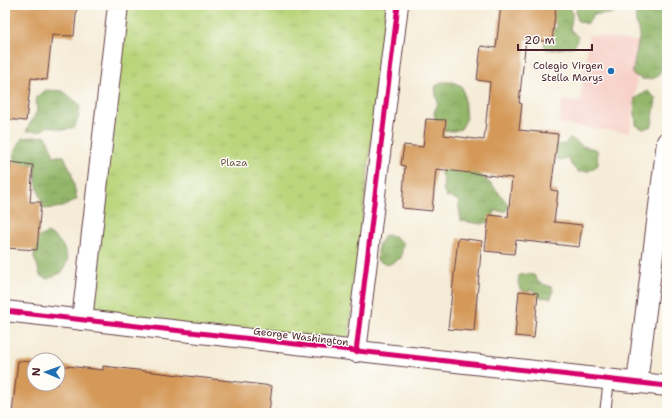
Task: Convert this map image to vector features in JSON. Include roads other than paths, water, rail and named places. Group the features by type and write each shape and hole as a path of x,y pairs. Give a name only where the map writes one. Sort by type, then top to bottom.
{"street":[{"path":"82,320 118,5"},
{"path":"356,352 398,5"},
{"path":"637,383 667,142"},
{"name":"George Washington","path":"5,311 356,352 667,386"}],"lane":[{"path":"605,413 609,380"}],"place":[{"name":"Colegio Virgen Stella Marys","path":"611,71"}],"park label":[{"name":"Plaza","path":"234,162"}]}
